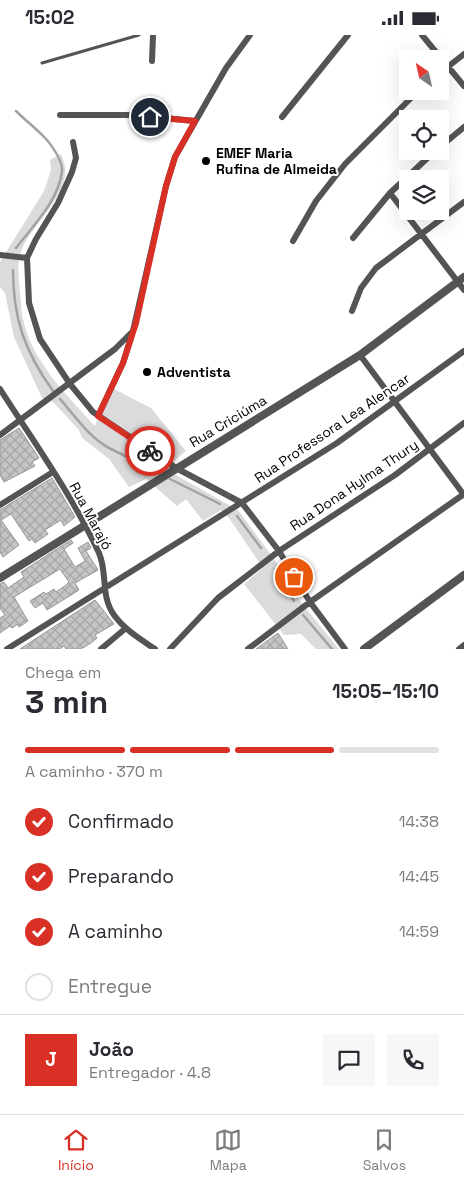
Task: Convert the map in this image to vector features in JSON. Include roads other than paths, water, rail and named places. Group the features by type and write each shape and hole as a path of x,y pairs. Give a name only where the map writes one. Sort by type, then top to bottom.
{"street":[{"path":"152,61 153,35"},
{"path":"98,416 123,363 133,331 166,186 175,157 226,68 250,35"},
{"path":"282,117 348,35"},
{"path":"422,35 436,50"},
{"path":"464,54 449,65 464,86"},
{"path":"293,241 316,201 345,164 409,100"},
{"path":"60,115 134,115 195,121"},
{"path":"449,140 464,127"},
{"path":"73,141 76,157 72,171 58,203 27,257 29,303 40,339 70,384 98,416 176,468 242,503 279,551 310,602 345,649"},
{"path":"353,239 390,193 425,160"},
{"path":"390,193 461,279 464,290"},
{"path":"352,311 361,288 376,268 464,202"},
{"path":"0,255 27,257"},
{"name":"Rua Criciúma","path":"0,578 360,355 461,279"},
{"path":"0,435 115,349 133,331"},
{"name":"Rua Professora Lea Alencar","path":"7,649 338,443 464,351"},
{"path":"248,649 310,602 464,495 360,355"},
{"name":"Rua Marajó","path":"0,389 84,525 102,564 105,576 104,588 113,614 126,629 155,649"},
{"name":"Rua Dona Hylma Thury","path":"170,649 218,598 279,551 338,514 464,423"},
{"path":"0,505 53,472"},
{"path":"364,649 464,575"},
{"path":"101,649 126,629"},
{"path":"459,649 464,645"}],"lane":[{"path":"42,63 139,35"}],"waterway":[{"path":"16,111 49,143 59,159 62,171 60,182 51,202 16,248"},
{"path":"13,270 15,304 22,334 35,363 53,391"},
{"path":"60,399 83,427 103,445 154,470"},
{"path":"170,479 220,504"},
{"path":"237,516 261,548"},
{"path":"275,569 294,601"},
{"path":"303,615 332,649"}],"place":[{"name":"EMEF Maria Rufina de Almeida","path":"206,161"},
{"name":"Adventista","path":"147,372"}]}
